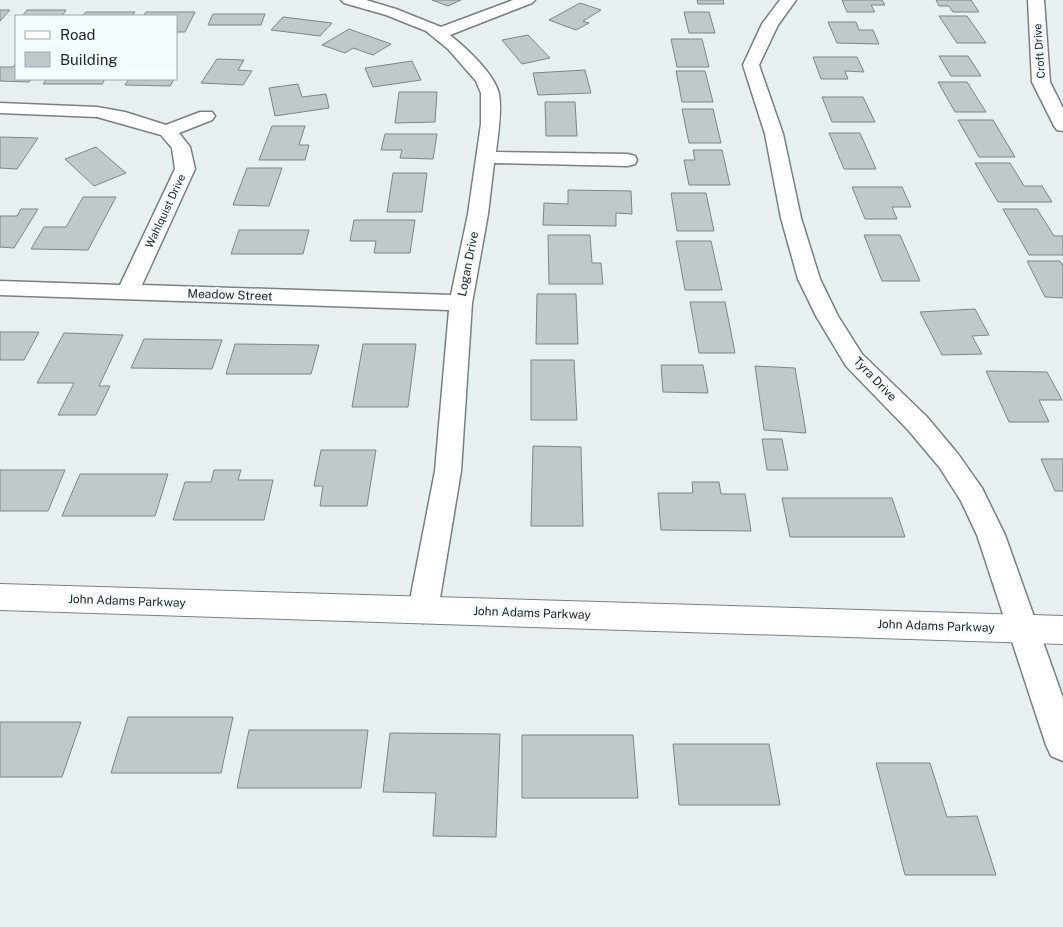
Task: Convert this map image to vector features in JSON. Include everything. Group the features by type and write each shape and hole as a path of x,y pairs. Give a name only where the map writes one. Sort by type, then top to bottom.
{"street":[{"name":"Logan Drive","path":"349,0 391,12 432,28 454,46 484,79 490,93 490,124 486,157 478,214 461,303 448,471 422,610"},
{"path":"438,34 527,0"},
{"name":"Tyra Drive","path":"788,0 770,24 751,65 774,134 791,218 809,279 827,316 854,360 918,424 949,461 972,496 991,535 1063,745"},
{"name":"Croft Drive","path":"1036,0 1041,82 1056,96 1063,126"},
{"path":"0,108 97,112 119,116 167,131 206,116"},
{"name":"Wahlquist Drive","path":"128,292 185,169 181,146 167,131"},
{"path":"486,157 628,160"},
{"name":"Meadow Street","path":"0,288 461,303"},
{"name":"John Adams Parkway","path":"0,597 1063,630"}],"building":[{"path":"432,0 461,0 448,6"},
{"path":"697,0 723,0 724,4 698,4"},
{"path":"842,0 882,0 885,5 871,5 875,12 847,12"},
{"path":"936,0 971,0 979,12 953,12 949,6 939,6"},
{"path":"580,3 601,10 583,21 589,23 576,30 549,20"},
{"path":"0,10 10,10 0,21"},
{"path":"27,10 66,10 63,15 23,15"},
{"path":"86,12 135,12 133,15 83,15"},
{"path":"146,12 195,12 185,32 178,32 178,15 144,15"},
{"path":"684,12 709,12 715,33 689,33"},
{"path":"213,14 265,14 261,25 208,25"},
{"path":"939,16 967,16 986,43 957,43"},
{"path":"283,17 332,23 320,36 271,30"},
{"path":"828,22 856,22 859,30 873,30 879,44 837,43"},
{"path":"349,29 391,44 373,55 353,48 345,53 322,45"},
{"path":"528,35 550,58 522,64 502,40"},
{"path":"671,39 702,39 709,67 677,67"},
{"path":"939,56 968,56 981,76 951,76"},
{"path":"813,57 857,57 864,72 845,71 848,79 821,79"},
{"path":"217,59 244,60 238,70 252,71 243,85 201,83"},
{"path":"412,61 421,80 373,87 365,68"},
{"path":"15,64 15,80 31,80 29,82 0,81 0,67 13,67"},
{"path":"585,70 591,93 538,95 533,73"},
{"path":"676,71 705,71 713,102 682,102"},
{"path":"46,80 104,80 102,84 43,84"},
{"path":"128,80 173,80 170,86 125,85"},
{"path":"938,82 967,82 986,112 955,112"},
{"path":"298,84 302,97 326,94 329,108 275,116 269,88"},
{"path":"399,92 437,92 435,122 395,123"},
{"path":"822,97 863,97 875,122 832,122"},
{"path":"545,102 575,102 577,136 546,136"},
{"path":"682,109 713,109 721,143 689,143"},
{"path":"958,120 993,120 1015,157 979,157"},
{"path":"272,126 305,126 299,145 309,145 305,160 259,160"},
{"path":"829,133 860,133 876,169 844,169"},
{"path":"385,134 437,134 433,159 400,158 402,150 381,150"},
{"path":"0,137 38,138 17,169 0,168"},
{"path":"96,147 126,173 94,186 65,159"},
{"path":"693,150 722,150 730,185 689,185 684,160 695,160"},
{"path":"975,163 1010,163 1024,186 1042,186 1052,202 998,202"},
{"path":"247,168 282,168 269,206 233,205"},
{"path":"393,173 427,173 422,212 387,212"},
{"path":"852,187 902,187 911,207 892,207 897,219 865,219"},
{"path":"568,190 631,191 632,214 616,213 616,226 543,225 544,203 568,204"},
{"path":"671,193 706,193 714,231 677,231"},
{"path":"83,197 116,197 88,250 31,249 44,227 66,227"},
{"path":"21,209 38,209 14,248 0,247 0,216 17,216"},
{"path":"1003,209 1037,209 1054,236 1063,236 1063,255 1029,255"},
{"path":"354,220 415,220 410,253 374,253 376,241 350,241"},
{"path":"239,230 309,230 303,254 231,254"},
{"path":"548,235 590,235 592,263 601,263 603,284 549,284"},
{"path":"864,235 900,235 920,281 882,281"},
{"path":"676,241 711,241 722,290 685,290"},
{"path":"1027,261 1060,261 1063,266 1063,298 1045,297"},
{"path":"537,294 576,294 578,344 536,344"},
{"path":"690,302 725,302 735,353 699,353"},
{"path":"975,309 989,335 972,336 982,354 942,355 920,312"},
{"path":"0,332 39,332 24,360 0,360"},
{"path":"64,333 123,335 99,386 110,386 96,415 58,415 74,383 37,383"},
{"path":"144,339 222,340 212,369 131,368"},
{"path":"235,344 319,345 311,374 226,374"},
{"path":"363,344 416,344 408,407 352,407"},
{"path":"531,360 574,360 577,420 531,420"},
{"path":"661,365 703,365 708,393 663,392"},
{"path":"755,366 795,368 806,433 764,430"},
{"path":"986,371 1047,372 1062,400 1039,400 1049,422 1009,422"},
{"path":"762,439 782,439 788,470 767,470"},
{"path":"533,446 581,447 583,526 531,526"},
{"path":"321,450 376,450 367,506 320,506 323,486 314,486"},
{"path":"1041,459 1063,459 1063,491 1055,491"},
{"path":"0,470 65,470 48,511 0,511"},
{"path":"214,470 241,470 238,480 273,480 264,520 173,520 185,482 211,482"},
{"path":"80,474 168,474 155,516 62,516"},
{"path":"692,482 719,482 721,494 745,494 751,531 661,530 658,493 693,493"},
{"path":"782,498 892,498 905,537 790,537"},
{"path":"128,717 233,717 221,773 111,773"},
{"path":"0,722 81,722 62,777 0,777"},
{"path":"249,730 368,730 361,788 237,788"},
{"path":"390,733 500,734 496,837 433,836 436,793 383,792"},
{"path":"522,735 633,735 638,798 522,798"},
{"path":"673,744 769,744 780,805 679,805"},
{"path":"876,763 930,763 947,817 977,816 996,875 905,875"}]}
